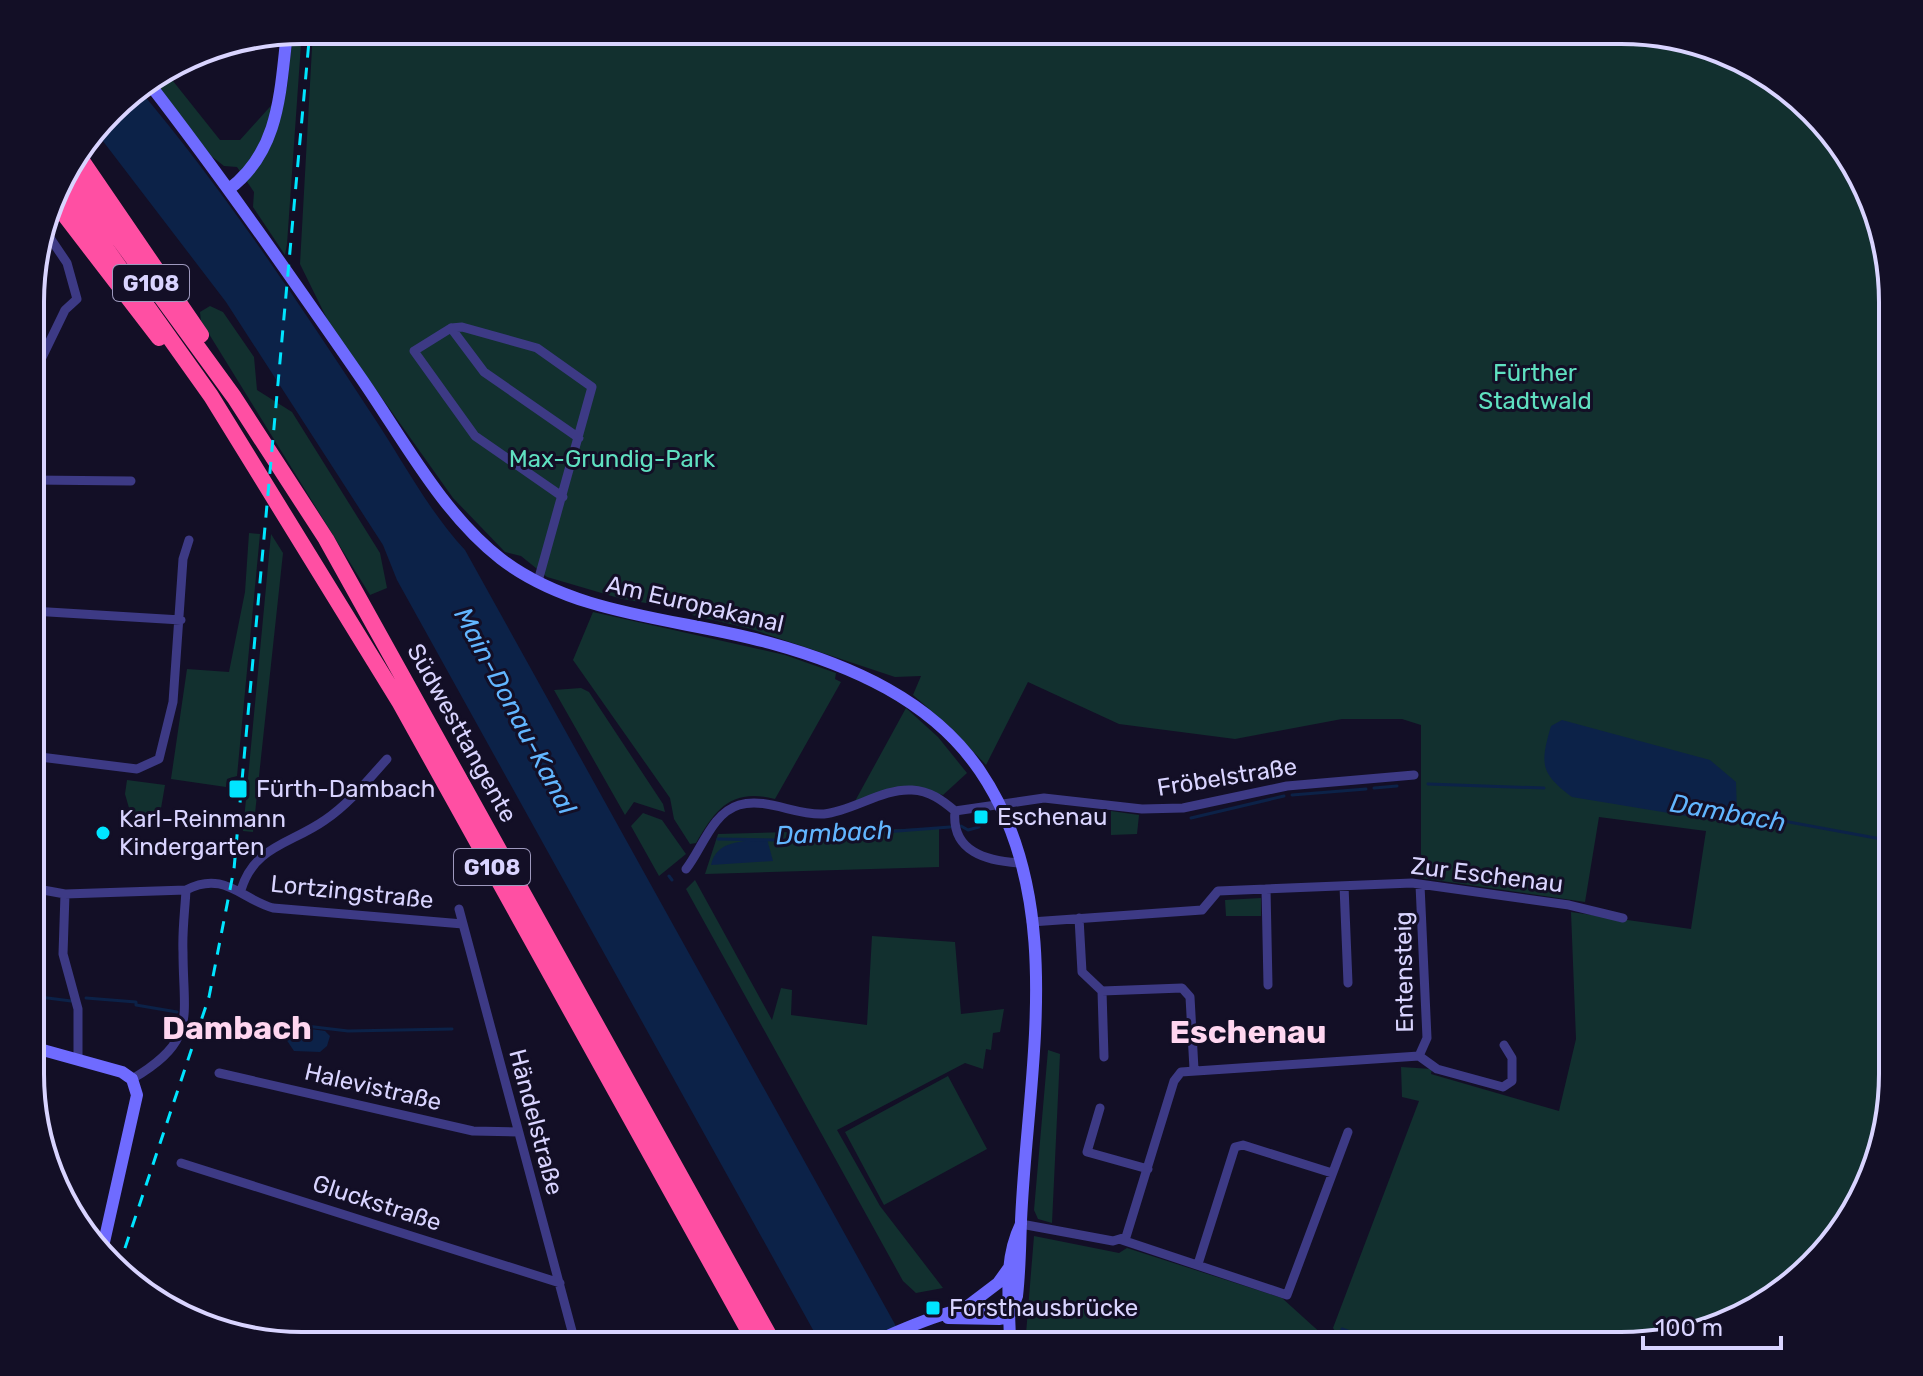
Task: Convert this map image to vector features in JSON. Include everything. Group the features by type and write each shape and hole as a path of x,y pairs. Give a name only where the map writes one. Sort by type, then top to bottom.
{"highway":[{"path":"84,164 187,313 224,371 234,397"},
{"name":"Südwesttangente","path":"76,180 234,397 326,539 767,1331"},
{"name":"Südwesttangente","path":"68,195 211,396 400,703 749,1331"},
{"path":"61,211 170,352 211,396"}],"main road":[{"path":"229,189 250,170 273,130 285,45"},
{"name":"Am Europakanal","path":"155,91 229,189 441,494 490,550 538,581 594,604 793,649 839,664 916,706 960,746 981,772 999,806 1020,863 1031,922 1037,1032 1021,1224 1009,1267 1006,1295 1010,1332"},
{"path":"45,1051 122,1072 132,1079 137,1095 104,1240"},
{"name":"Am Europakanal","path":"1010,1315 1017,1296 1023,1240 1021,1224"},
{"path":"902,1331 966,1307 998,1283 1009,1267"},
{"path":"966,1307 992,1305 1010,1315"},
{"path":"941,1317 1000,1319 1010,1315"}],"street":[{"path":"44,353 65,310 77,299 67,263 52,241"},
{"path":"538,581 563,497 592,387 537,348 462,327 451,328 414,351 475,436 563,497"},
{"path":"451,328 484,372 579,438"},
{"path":"44,480 131,481"},
{"path":"45,758 127,768 155,763 162,754 169,726 181,620 183,559 189,540"},
{"path":"44,612 181,620"},
{"path":"241,890 247,871 258,858 324,821 347,802 387,759"},
{"name":"Fröbelstraße","path":"955,811 1044,798 1142,809 1183,808 1287,786 1414,775"},
{"path":"686,869 724,812 739,805 757,803 825,814 908,790 928,792 955,811 957,836 966,848 994,860 1020,863"},
{"name":"Lortzingstraße","path":"45,890 65,894 186,890 198,883 241,890 260,904 273,908 463,924"},
{"name":"Zur Eschenau","path":"1031,922 1202,910 1218,891 1420,885 1447,886 1504,898 1569,905 1623,918"},
{"name":"Entensteig","path":"1419,1056 1427,1038 1420,885"},
{"path":"1344,886 1348,983"},
{"path":"1266,889 1268,985"},
{"path":"132,1079 164,1058 183,1027 186,1011 183,953 186,890"},
{"path":"65,894 63,954 78,1009 78,1060"},
{"name":"Händelstraße","path":"459,909 572,1331"},
{"path":"1079,918 1082,972 1102,991 1104,1057"},
{"path":"1102,991 1182,988 1190,997 1194,1069 1181,1072 1174,1081 1129,1232 1118,1240"},
{"name":"Entensteig","path":"1194,1069 1419,1056 1437,1069 1503,1087 1512,1081 1512,1058 1504,1045"},
{"name":"Halevistraße","path":"219,1073 473,1131 518,1132"},
{"path":"1100,1108 1087,1152 1148,1169"},
{"path":"1021,1224 1118,1240 1287,1295 1348,1132"},
{"path":"1198,1264 1235,1147 1243,1145 1332,1173"},
{"name":"Gluckstraße","path":"181,1163 560,1283"}],"green space":[{"path":"292,45 301,45 285,255 253,207 254,192 237,167 224,166 211,156 159,88 172,80 220,140 240,140 287,88"},
{"name":"Fürther Stadtwald","path":"312,45 1638,45 1688,53 1750,79 1804,119 1826,145 1859,203 1877,268 1878,1091 1870,1141 1844,1203 1804,1257 1778,1279 1735,1305 1688,1323 1655,1330 1621,1332 1335,1332 1333,1328 1419,1101 1402,1097 1401,1067 1432,1069 1431,1074 1559,1111 1576,1039 1571,912 1691,929 1706,831 1599,817 1585,902 1421,878 1421,725 1402,719 1342,719 1235,739 1119,724 1028,682 986,765 949,726 913,695 921,676 895,677 751,629 692,615 694,611 622,599 547,577 521,556 505,552 453,498 330,325 300,264"},
{"path":"210,306 223,312 254,357 257,390 292,412 380,553 387,588 370,595 201,321 200,312"},
{"path":"249,533 260,534 237,776 227,779 226,787 171,779 187,669 229,672 245,592"},
{"path":"271,534 283,553 253,832 243,831"},
{"path":"593,612 785,655 836,673 835,679 841,682 775,799 747,796 726,804 696,843 690,844 674,819 670,798 573,660"},
{"path":"581,688 589,692 663,804 665,812 634,802 625,815 554,690"},
{"path":"906,708 938,737 967,773 943,795 905,786 854,803"},
{"path":"127,780 165,785 159,820 131,815 125,794"},
{"path":"1111,811 1139,815 1137,834 1111,835"},
{"path":"643,813 662,820 686,854 659,876 631,826"},
{"path":"939,828 939,867 705,874 718,834"},
{"path":"695,880 772,1020 781,988 792,990 791,1015 867,1025 872,936 955,942 961,1014 1004,1009 1000,1032 993,1033 991,1050 986,1049 983,1069 965,1063 837,1130 880,1206 943,1288 916,1293 903,1281 686,889"},
{"path":"1261,898 1261,916 1226,916 1225,900"},
{"path":"1048,1050 1060,1054 1052,1223 1038,1219 1034,1210"},
{"path":"948,1076 987,1149 884,1205 845,1132"},
{"path":"1034,1236 1119,1253 1127,1248 1282,1298 1319,1332 1026,1332"}],"water":[{"name":"Main-Donau-Kanal","path":"145,97 200,165 258,246 426,500 465,550 899,1331 814,1331 397,580 383,545 226,302 102,140"},
{"path":"1562,720 1710,760 1736,782 1737,812 1729,823 1572,797 1554,781 1545,767 1545,750 1551,726"},
{"path":"767,839 773,861 711,865 719,850 725,846"},
{"path":"304,1028 325,1031 330,1036 327,1046 320,1052 294,1051 286,1039 288,1033"}],"waterway":[{"name":"Dambach","path":"1428,784 1544,788"},
{"name":"Dambach","path":"1374,788 1397,786"},
{"name":"Dambach","path":"1292,795 1366,789"},
{"name":"Dambach","path":"1191,818 1284,796"},
{"name":"Dambach","path":"1735,812 1878,838"},
{"name":"Dambach","path":"961,826 968,830 979,827"},
{"name":"Dambach","path":"718,839 779,840 950,827"},
{"name":"Dambach","path":"669,876 672,880"},
{"name":"Dambach","path":"45,998 71,1001"},
{"name":"Dambach","path":"86,998 136,1002 136,1005 177,1012"},
{"name":"Dambach","path":"306,1026 348,1031 452,1029"},
{"name":"Dambach","path":"1342,1329 1350,1332"}],"railway":[{"path":"122,1258 209,997 234,869 309,45"}],"place":[{"name":"Fürth-Dambach","path":"238,789"},
{"name":"Eschenau","path":"981,817"},
{"name":"Karl-Reinmann Kindergarten","path":"103,833"},
{"name":"Forsthausbrücke","path":"933,1308"}],"district":[{"name":"Dambach","path":"237,1028"},
{"name":"Eschenau","path":"1248,1032"}],"park label":[{"name":"Max-Grundig-Park","path":"612,459"}]}
